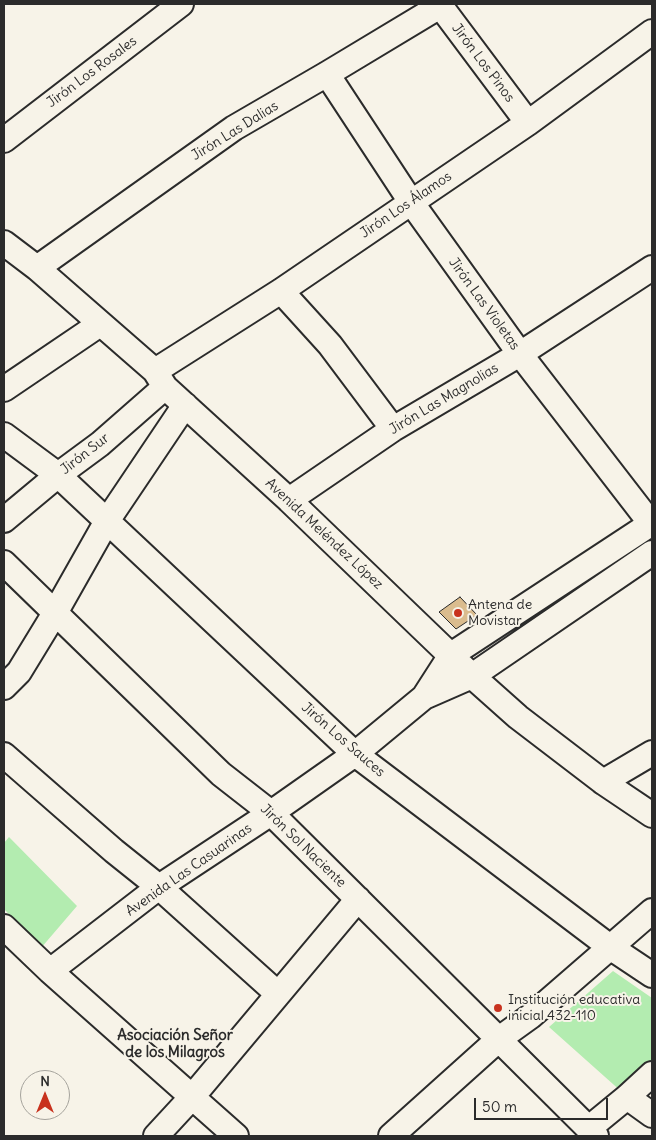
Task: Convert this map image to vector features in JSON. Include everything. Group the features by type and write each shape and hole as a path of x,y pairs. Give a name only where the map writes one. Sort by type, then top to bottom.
{"street":[{"name":"Jirón Los Rosales","path":"4,140 181,4"},
{"name":"Jirón Las Dalias","path":"37,268 234,128 328,74 439,5"},
{"name":"Jirón Los Pinos","path":"439,5 528,123"},
{"name":"Jirón Los Álamos","path":"160,379 281,291 528,123 652,32"},
{"name":"Jirón Las Violetas","path":"328,74 411,202 520,354 652,524"},
{"name":"Avenida Meléndez López","path":"4,243 37,268 160,379 185,405 289,500 472,676 518,717 603,782 652,815"},
{"name":"Jirón Las Magnolias","path":"289,500 393,429 520,354 652,268"},
{"path":"281,291 330,345 393,429"},
{"path":"4,389 100,324"},
{"name":"Jirón Sur","path":"4,520 58,475 100,444 160,379"},
{"path":"4,687 19,672 107,521 185,405"},
{"name":"Jirón Los Sauces","path":"4,434 58,475 355,754 610,947 652,975"},
{"name":"Avenida Las Casuarinas","path":"424,697 451,655 652,524"},
{"name":"Avenida Las Casuarinas","path":"50,971 159,887 271,813 355,754 424,697 472,676 652,553"},
{"name":"Jirón Sol Naciente","path":"4,562 221,774 271,813 592,1133"},
{"path":"603,782 652,754"},
{"path":"4,755 114,851 159,887 278,994"},
{"path":"156,1136 192,1097 358,898"},
{"path":"402,1132 499,1039 531,1016 652,912"},
{"path":"4,927 50,971 236,1136"},
{"path":"592,1133 652,1074"},
{"path":"627,1098 652,1115"}],"green space":[{"path":"9,837 77,906 41,948 4,909 4,843"},
{"path":"613,971 652,998 652,1064 623,1093 549,1027"}],"building":[{"name":"Antena de Movistar","path":"460,597 477,615 456,629 439,612"}],"place":[{"name":"Antena de Movistar","path":"458,613"},
{"name":"Institución educativa inicial 432-110","path":"498,1008"}],"district":[{"name":"Asociación Señor de los Milagros","path":"175,1044"}]}
